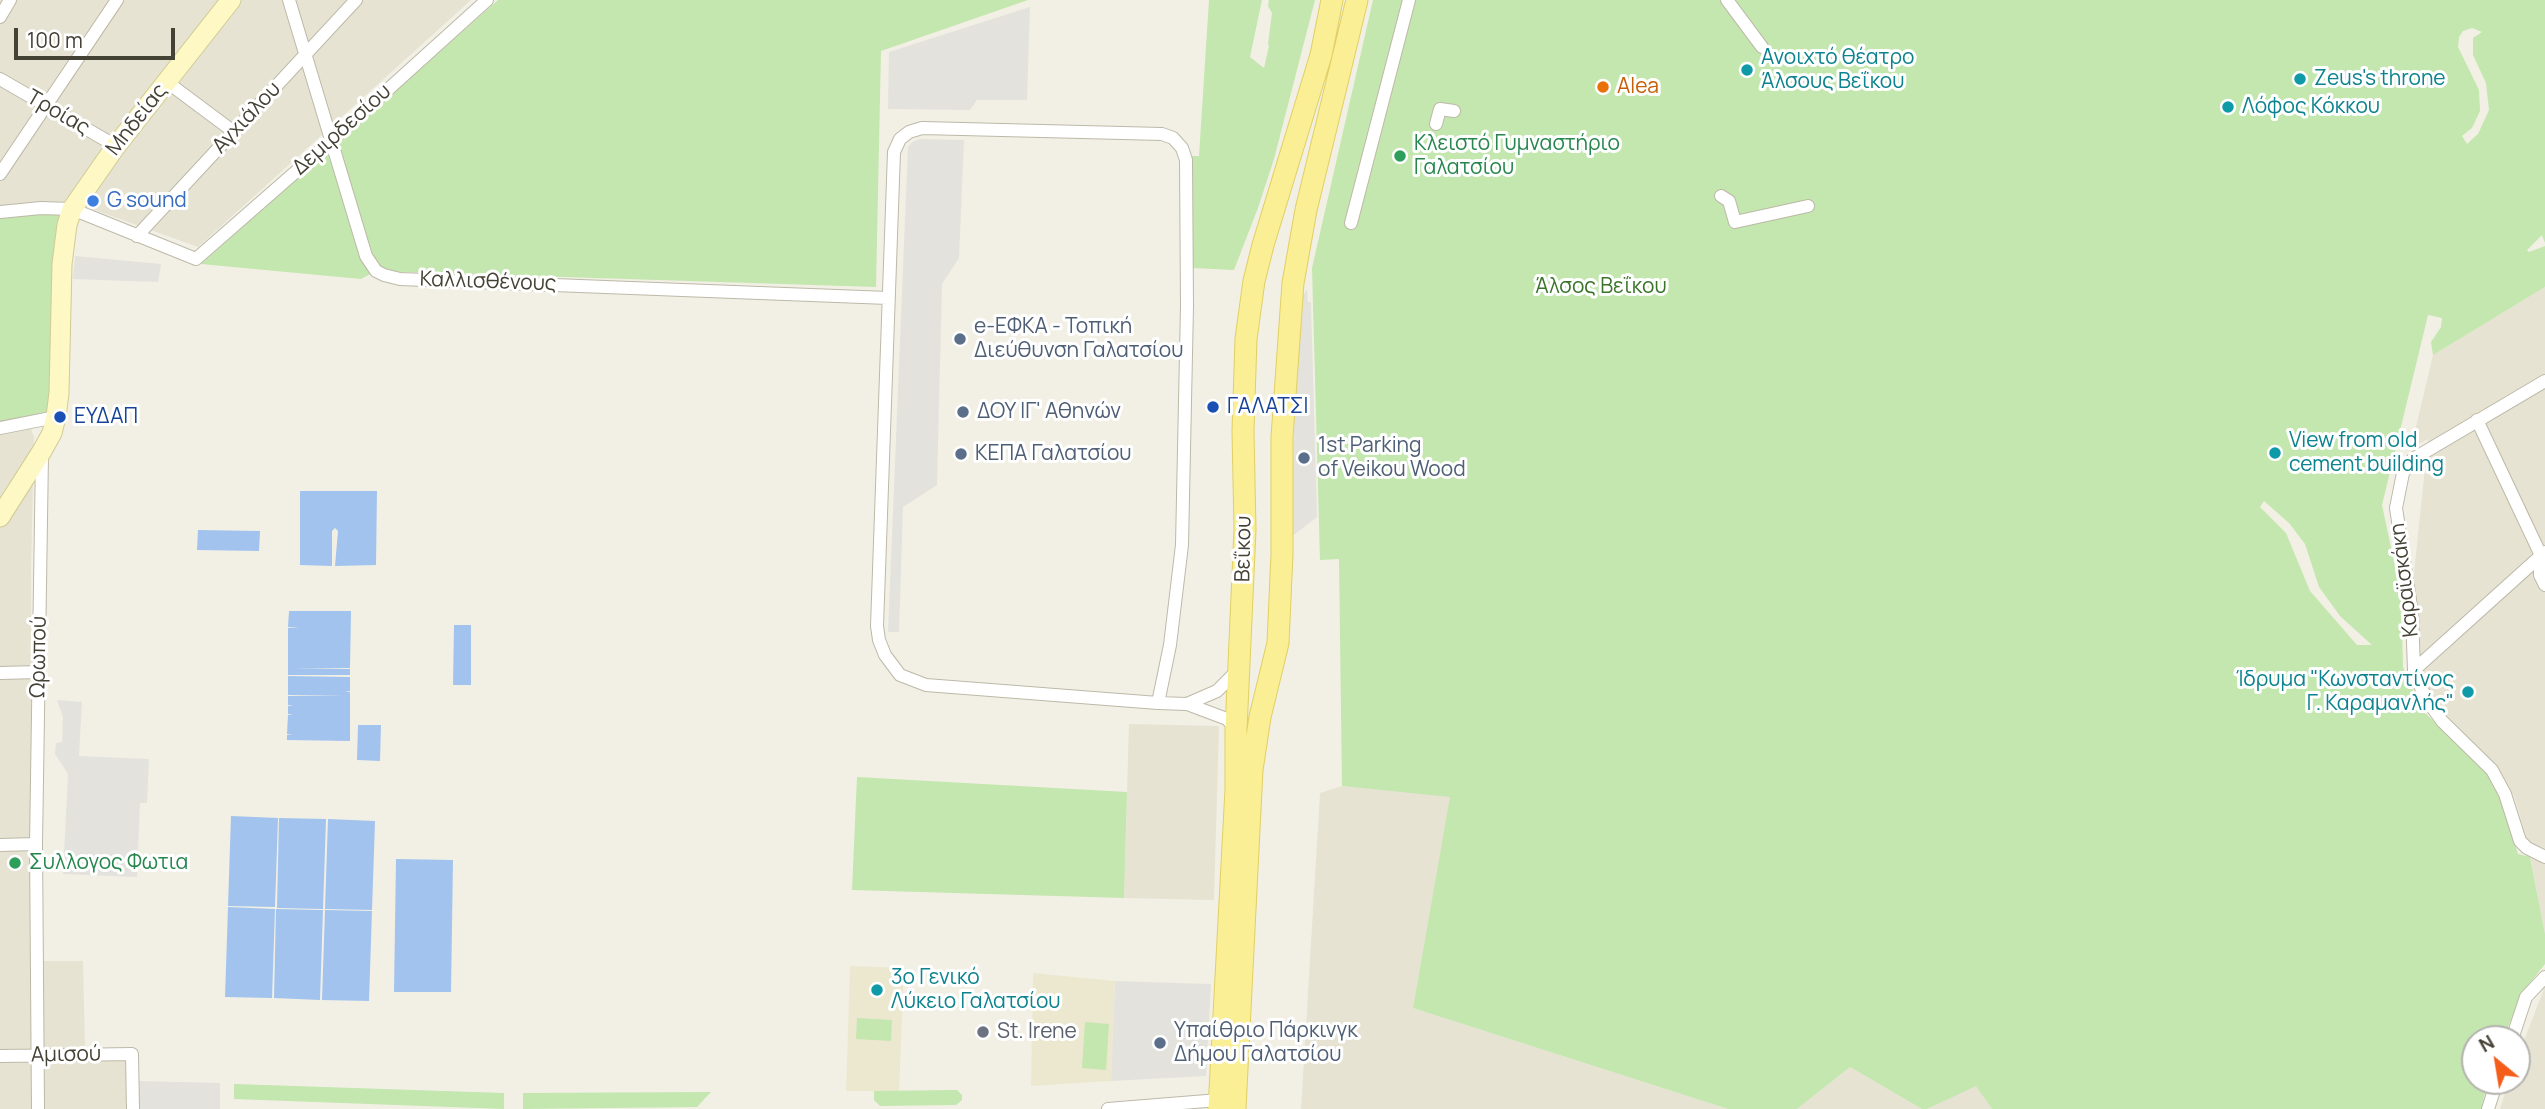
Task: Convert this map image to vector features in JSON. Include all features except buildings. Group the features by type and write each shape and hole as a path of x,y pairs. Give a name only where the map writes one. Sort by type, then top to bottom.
{"main road":[{"name":"Βεΐκου","path":"1218,1106 1236,789 1245,530 1243,366 1254,281 1321,55 1332,0"},
{"name":"Βεΐκου","path":"1218,1106 1252,770 1260,717 1278,643 1282,554 1282,437 1293,283 1306,210 1357,0"}],"street":[{"path":"0,16 10,0"},
{"path":"0,174 117,0"},
{"name":"Μηδείας","path":"72,209 116,146 231,0"},
{"name":"Καλλισθένους","path":"289,0 366,256 376,271 384,275 400,279 888,298"},
{"name":"Αγχιάλου","path":"137,236 356,0"},
{"name":"Δεμιρδεσίου","path":"137,236 196,259 487,0"},
{"path":"1351,223 1409,0"},
{"path":"1727,0 1762,47"},
{"name":"Τροίας","path":"0,79 116,146"},
{"path":"167,82 234,132"},
{"path":"1436,124 1440,109 1454,111"},
{"path":"1158,703 1170,645 1182,545 1187,306 1186,160 1182,148 1173,138 1162,134 922,128 909,132 900,139 894,152 888,298 877,626 879,640 889,663 908,680 926,685 1158,703 1187,704 1227,719 1236,730"},
{"path":"1721,196 1728,201 1735,222 1808,206"},
{"path":"0,212 41,208 72,209 137,236"},
{"name":"Ωρωπού","path":"38,1109 36,844 42,451 52,433 60,393 62,264 72,209"},
{"path":"2545,381 2477,420 2543,558 2540,575 2545,585"},
{"path":"0,428 56,417"},
{"name":"Καραϊσκάκη","path":"2477,420 2413,459 2407,466 2396,508 2412,613 2414,670 2437,715 2491,770 2505,794 2521,841 2527,848 2545,857"},
{"path":"2,512 42,451"},
{"path":"2414,670 2543,558"},
{"path":"1187,704 1217,691 1240,667"},
{"path":"0,673 39,672"},
{"path":"0,845 36,844"},
{"path":"2517,1025 2526,997 2545,977"},
{"name":"Αμισού","path":"0,1056 132,1054 132,1109"},
{"path":"1108,1109 1218,1106"}],"shaded area":[{"path":"0,0 471,0 198,247 78,204 0,215"},
{"path":"1030,7 1027,100 977,100 970,110 888,109 889,52"},
{"path":"920,139 964,140 959,258 942,284 937,485 903,507 899,632 888,632 908,147"},
{"path":"75,256 161,264 158,282 73,279"},
{"path":"2545,287 2545,934 2527,839 2514,796 2497,766 2437,706 2419,671 2414,573 2428,439 2411,448 2433,355"},
{"name":"1st Parking of Veikou Wood","path":"1307,289 1308,302 1311,302 1317,517 1291,537 1297,305"},
{"path":"30,426 34,437 31,571 33,961 83,961 85,1049 0,1052 0,432"},
{"path":"57,700 82,702 79,756 149,759 147,803 140,803 137,877 63,874 68,774 55,754 56,743 62,742 63,717"},
{"path":"1129,724 1219,726 1214,900 1124,898"},
{"path":"1342,786 1451,796 1413,1008 1728,1109 1301,1109 1320,793"},
{"path":"850,966 904,968 899,1091 846,1091"},
{"path":"1033,973 1115,981 1111,1081 1031,1086"},
{"name":"Υπαίθριο Πάρκινγκ Δήμου Γαλατσίου","path":"1115,981 1211,984 1206,1076 1111,1081"},
{"path":"2545,986 2545,1109 2500,1109 2504,1095 2531,1095 2530,1025"},
{"path":"127,1058 128,1109 0,1109 0,1061"},
{"path":"1850,1067 1922,1109 1797,1109"},
{"path":"137,1081 220,1083 220,1109 138,1109"},
{"path":"1976,1085 1992,1109 1927,1109"}],"green space":[{"path":"498,0 1028,0 881,51 876,287 376,271 361,279 201,264"},
{"path":"1209,0 1262,0 1250,57 1264,68 1272,13 1268,6 1269,0 1315,0 1274,159 1234,270 1193,268 1192,156 1199,156"},
{"name":"Άλσος Βεΐκου","path":"1373,0 2545,0 2545,243 2542,235 2527,250 2529,252 2545,246 2545,287 2433,355 2431,342 2441,327 2442,318 2428,315 2382,505 2401,595 2403,667 2408,681 2425,713 2490,774 2501,795 2518,854 2530,857 2545,934 2545,964 2522,993 2509,1025 2461,1025 2461,1095 2484,1095 2481,1109 1992,1109 1976,1086 1922,1109 1850,1067 1797,1109 1728,1109 1413,1008 1450,797 1342,786 1339,559 1320,560 1312,268","holes":["2472,28 2482,32 2473,38 2473,55 2486,83 2489,110 2478,134 2467,144 2462,136 2472,128 2480,111 2479,90 2458,47 2459,37 2463,31","2264,501 2289,523 2305,544 2319,587 2340,616 2372,645 2357,645 2310,591 2286,533 2260,507"]},
{"path":"72,209 56,417 0,428 0,212"},
{"path":"857,777 1127,792 1124,898 852,890"},
{"path":"857,1018 892,1020 891,1041 856,1039"},
{"path":"1085,1022 1109,1024 1106,1070 1082,1068"},
{"path":"234,1084 504,1093 504,1109 234,1099"},
{"path":"957,1090 962,1095 962,1100 956,1105 880,1106 874,1100 874,1091"},
{"path":"711,1092 697,1107 523,1109 523,1093"}],"water":[{"path":"300,491 377,491 376,565 335,566 338,531 335,528 332,531 332,566 300,565"},
{"path":"198,530 260,531 259,551 197,550"},
{"path":"289,611 351,611 350,668 293,668 350,669 350,675 288,675 288,628 299,627 288,627"},
{"path":"454,625 471,625 471,685 453,685"},
{"path":"288,676 350,677 350,691 345,692 350,692 350,741 287,740 287,735 292,735 287,734 288,715 293,715 288,714 288,706 293,705 288,705 288,696 345,696 288,695"},
{"path":"358,725 381,725 380,761 357,760"},
{"path":"231,816 278,818 275,907 228,906"},
{"path":"279,818 326,819 323,909 277,908"},
{"path":"328,819 375,821 372,910 325,909"},
{"path":"396,859 453,860 451,992 394,992"},
{"path":"228,907 275,909 272,998 225,997"},
{"path":"276,909 323,910 320,1000 274,998"},
{"path":"325,910 372,911 369,1001 322,1000"}],"place":[{"name":"Ανοιχτό θέατρο Άλσους Βεΐκου","path":"1747,70"},
{"name":"Zeus's throne","path":"2300,79"},
{"name":"Alea","path":"1603,87"},
{"name":"Λόφος Κόκκου","path":"2228,107"},
{"name":"Κλειστό Γυμναστήριο Γαλατσίου","path":"1400,156"},
{"name":"G sound","path":"93,201"},
{"name":"e-ΕΦΚΑ - Τοπική Διεύθυνση Γαλατσίου","path":"960,339"},
{"name":"ΓΑΛΑΤΣΙ","path":"1213,407"},
{"name":"ΔΟΥ ΙΓ' Αθηνών","path":"963,412"},
{"name":"ΕΥΔΑΠ","path":"60,417"},
{"name":"View from old cement building","path":"2275,453"},
{"name":"ΚΕΠΑ Γαλατσίου","path":"961,454"},
{"name":"1st Parking of Veikou Wood","path":"1304,458"},
{"name":"Ίδρυμα \"Κωνσταντίνος Γ. Καραμανλής\"","path":"2468,692"},
{"name":"Συλλογος Φωτια","path":"15,863"},
{"name":"3ο Γενικό Λύκειο Γαλατσίου","path":"877,990"},
{"name":"St. Irene","path":"983,1032"},
{"name":"Υπαίθριο Πάρκινγκ Δήμου Γαλατσίου","path":"1160,1043"}]}
